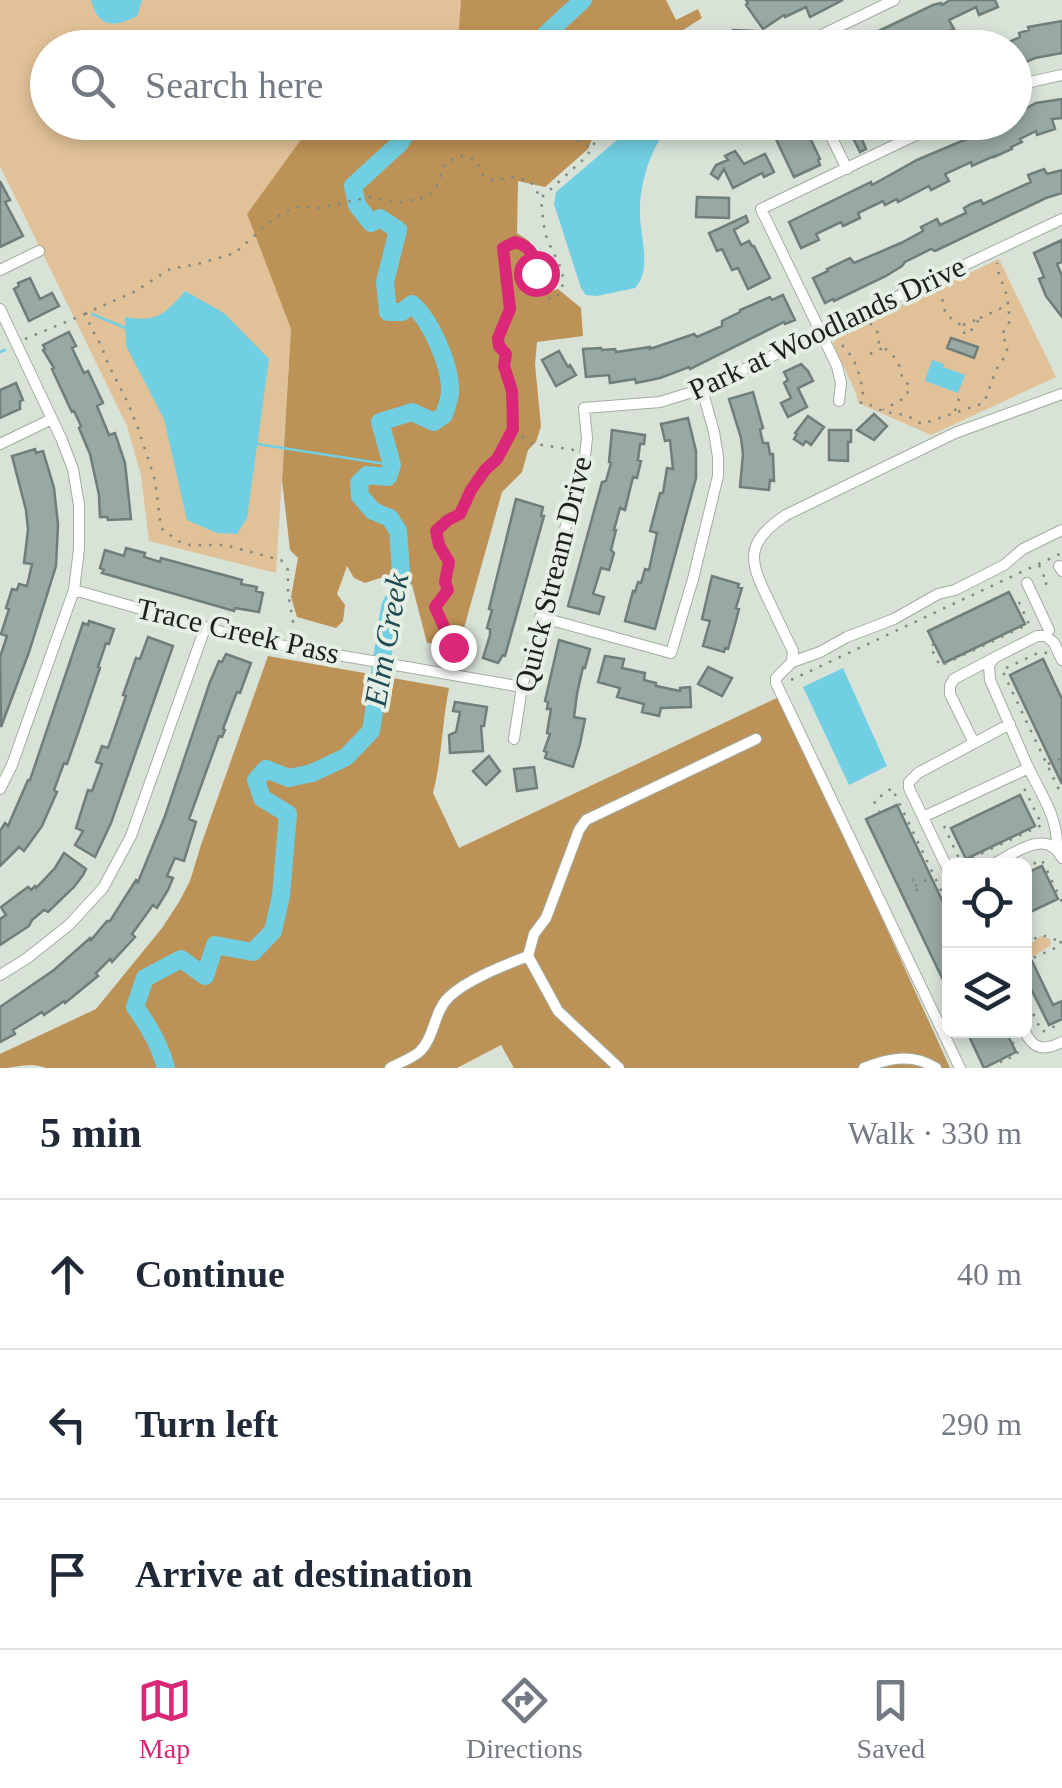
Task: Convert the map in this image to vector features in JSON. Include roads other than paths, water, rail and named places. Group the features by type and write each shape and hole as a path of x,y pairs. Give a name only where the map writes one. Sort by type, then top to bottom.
{"street":[{"path":"832,30 894,0"},
{"path":"1032,82 1062,74"},
{"path":"833,140 848,169"},
{"path":"839,401 841,383 837,366 761,209 907,140"},
{"name":"Park at Woodlands Drive","path":"584,408 660,402 702,390 1062,219"},
{"path":"0,270 39,251"},
{"path":"0,309 73,469 80,505 74,590 0,789"},
{"path":"540,617 671,654 718,476 714,432 702,390"},
{"path":"792,662 792,652 754,568 754,551 771,526 786,514 926,446 1062,394"},
{"name":"Quick Stream Drive","path":"514,739 522,687 585,456 584,408"},
{"path":"0,444 52,419"},
{"path":"960,1068 776,678 792,662 894,619 938,594 955,590 1062,530"},
{"path":"1027,583 1049,630"},
{"name":"Trace Creek Pass","path":"74,590 252,640 522,687"},
{"path":"974,743 950,694 954,680 1062,624"},
{"path":"0,975 69,925 103,888 131,836 205,628"},
{"path":"1037,636 1046,636 1054,643 1062,660"},
{"path":"994,658 989,665 990,680 1058,829 1060,853"},
{"path":"942,858 909,788 912,778 1010,724"},
{"path":"619,1068 558,1010 528,956 534,934 546,918 578,830 586,820 756,739"},
{"path":"923,817 1029,768"},
{"path":"1006,858 1038,842 1060,853"},
{"path":"390,1068 417,1054 426,1044 449,997 492,970 528,956"},
{"path":"1028,1038 1033,1046 1040,1048 1062,1042"},
{"path":"864,1068 888,1059 920,1060 936,1068"}],"water":[{"path":"91,0 142,0 137,16 114,24 98,16"},
{"path":"617,140 660,140 642,187 643,271 635,288 586,295 554,204 556,192"},
{"path":"185,291 224,313 269,359 247,518 237,534 217,533 187,520 164,419 126,346 125,317 145,319 160,315"},
{"path":"932,360 965,375 958,393 925,381"},
{"path":"843,668 887,766 849,785 803,687"}],"waterway":[{"name":"Elm Creek","path":"550,30 583,0"},
{"name":"Elm Creek","path":"166,1068 154,1036 135,1007 145,978 181,959 205,976 215,945 253,952 273,931 281,896 288,814 262,798 256,780 266,769 289,778 312,773 346,757 371,731 390,607 402,584 398,531 390,518 373,511 360,496 359,483 367,475 388,477 392,465 380,422 412,412 434,422 444,415 450,395 443,357 419,312 412,304 402,312 388,312 385,282 398,230 380,218 371,223 357,205 353,186 402,140"},
{"path":"92,314 128,329"},
{"path":"0,352 5,350"},
{"path":"257,444 392,465"}]}
